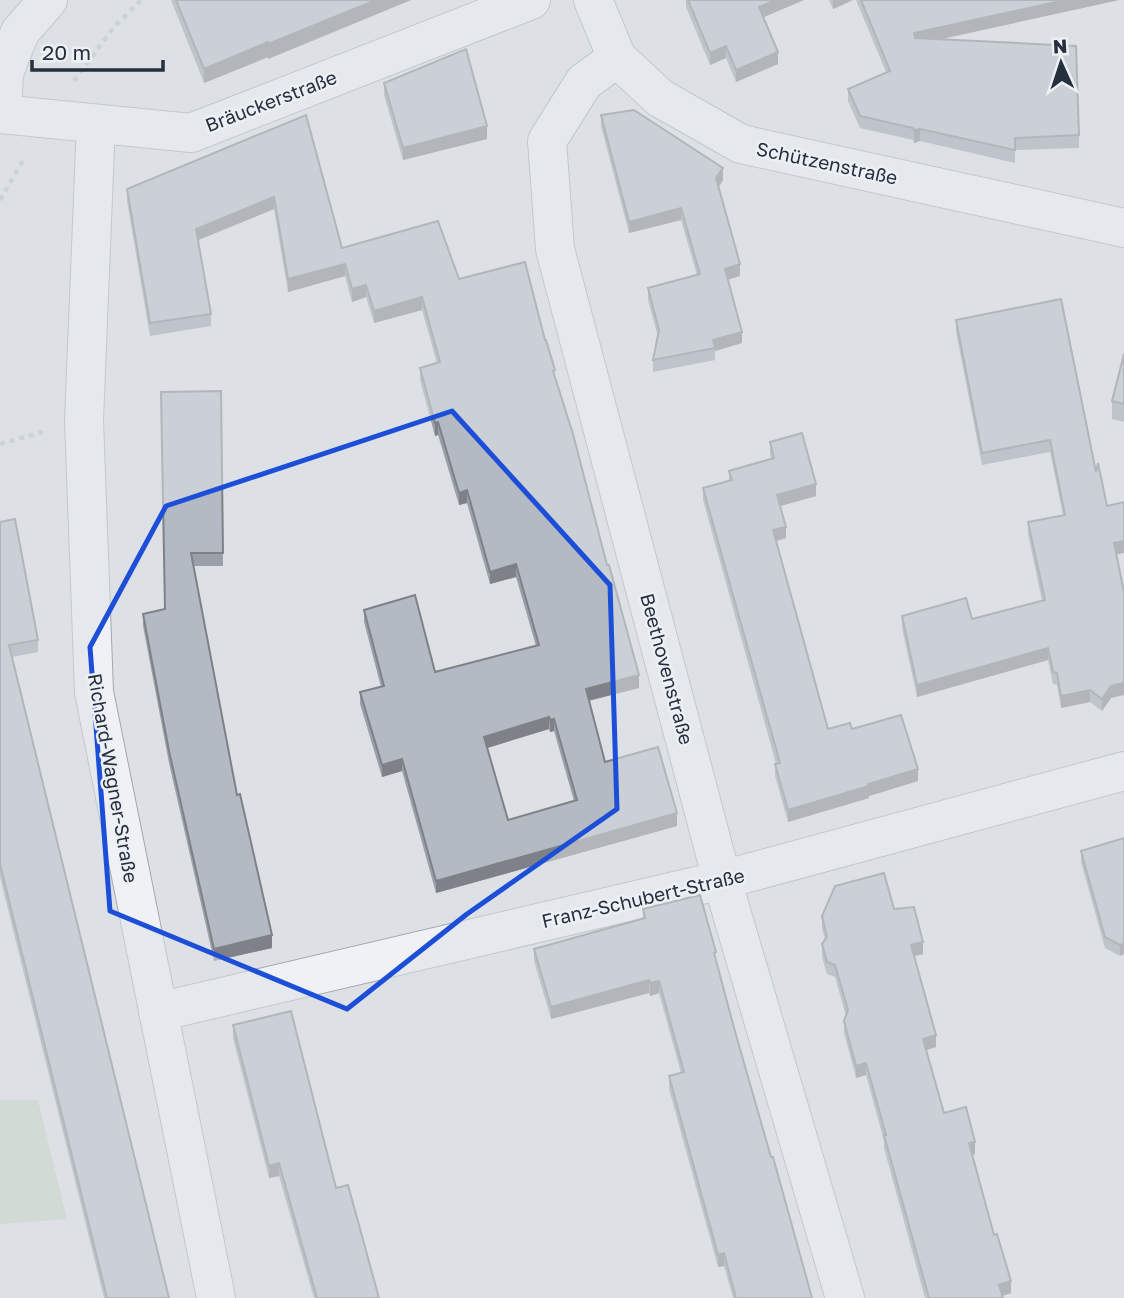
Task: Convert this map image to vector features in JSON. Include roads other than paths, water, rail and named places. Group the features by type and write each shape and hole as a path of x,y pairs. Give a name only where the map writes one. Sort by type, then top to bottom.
{"street":[{"path":"1,113 4,73 20,32 48,0"},
{"name":"Bräuckerstraße","path":"1,113 191,132 531,0"},
{"name":"Schützenstraße","path":"593,0 617,58 660,98 741,144 1124,228"},
{"name":"Beethovenstraße","path":"617,58 584,82 547,141 555,249 722,880 845,1298"},
{"name":"Richard-Wagner-Straße","path":"96,124 84,420 94,692 216,1298"},
{"name":"Franz-Schubert-Straße","path":"158,1012 722,880 1124,771"}]}
